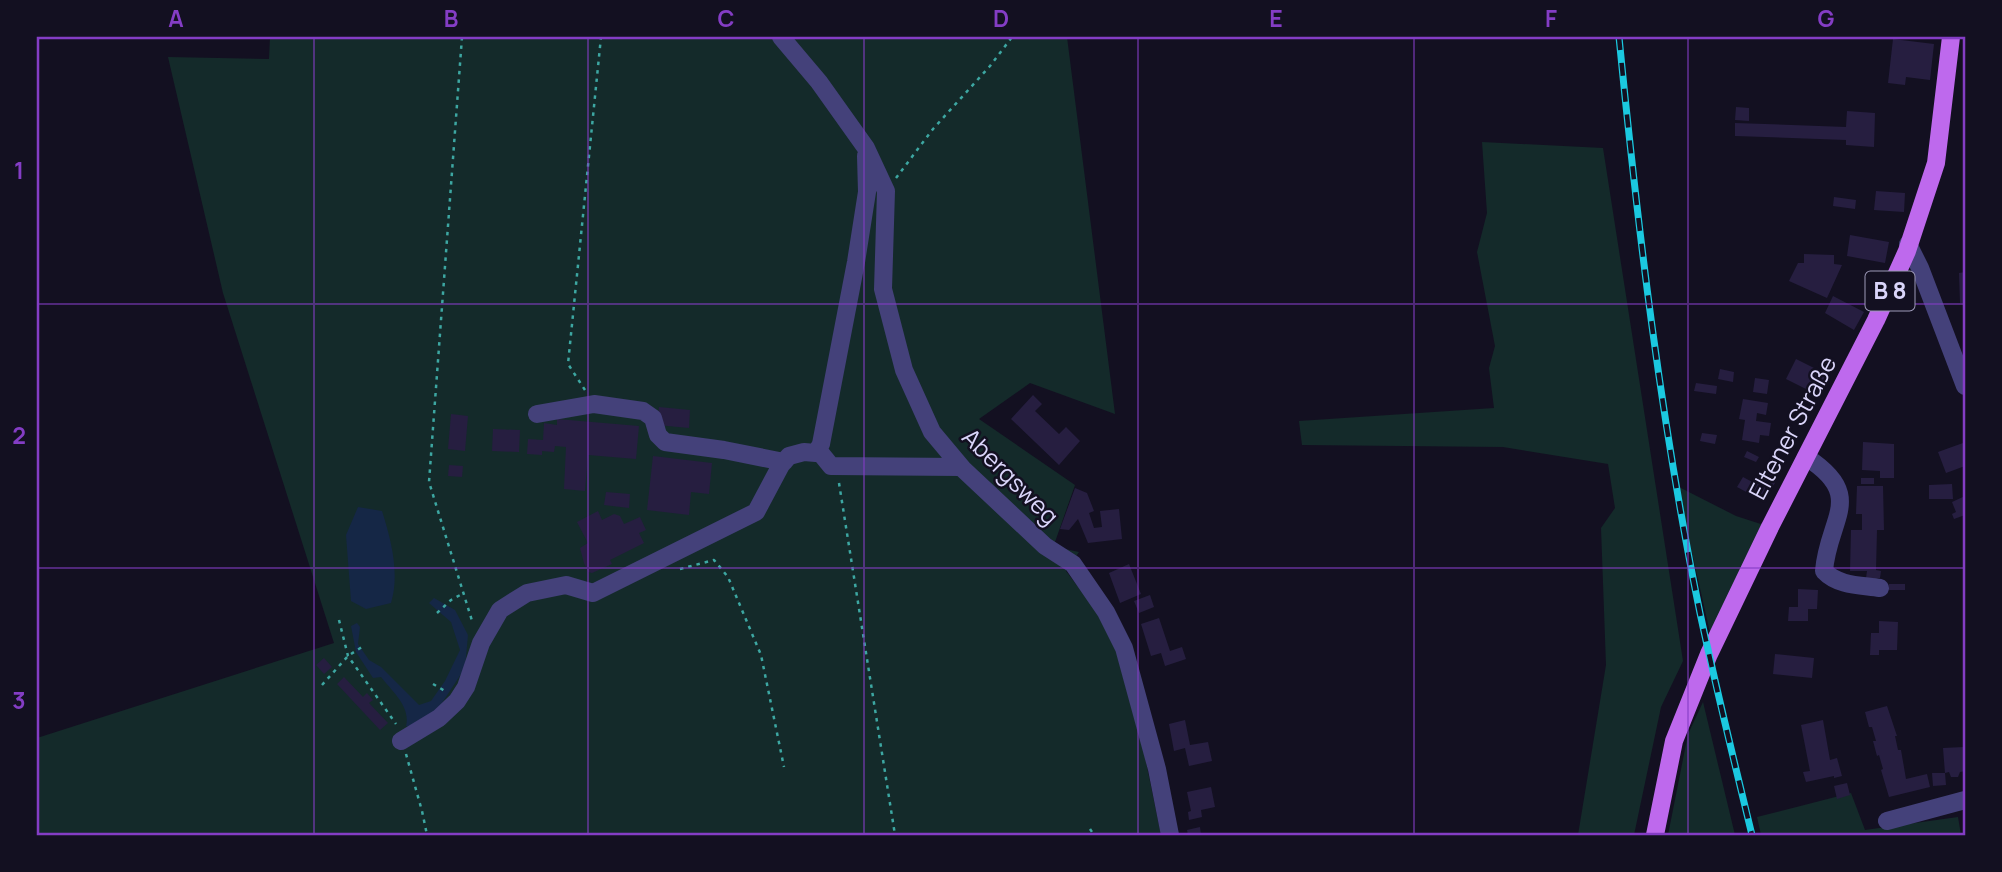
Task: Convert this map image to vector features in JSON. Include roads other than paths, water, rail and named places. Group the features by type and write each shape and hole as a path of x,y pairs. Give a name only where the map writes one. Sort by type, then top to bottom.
{"main road":[{"name":"Eltener Straße","path":"1655,835 1674,741 1698,681 1740,588 1876,320 1908,244 1936,163 1951,37"}],"street":[{"name":"Abergsweg","path":"781,37 866,148 886,191 883,289 904,370 932,432 961,467 1045,546 1073,564 1106,612 1124,648 1157,769 1170,835"},
{"path":"401,741 439,718 457,701 467,687 484,638 500,610 527,593 566,585 593,593 756,512 789,456 804,452 816,453 821,444 856,262 867,192 866,148"},
{"path":"1908,244 1920,268 1965,386"},
{"path":"537,414 594,404 647,412 661,440 670,444 724,450 784,462"},
{"path":"818,450 831,466 961,467"},
{"path":"1806,457 1822,467 1833,479 1840,494 1841,506 1824,571 1843,583 1880,588"},
{"path":"1886,821 1965,800"}],"water":[{"path":"358,507 382,511 391,545 395,580 391,603 366,609 351,601 346,535"},
{"path":"434,598 455,610 468,635 465,668 434,715 414,727 406,726 406,712 400,700 381,677 373,678 356,652 351,626 357,623 360,627 358,644 369,660 381,667 419,705 431,701 445,681 460,650 451,622 429,603"}],"railway":[{"path":"1619,37 1634,182 1662,398 1700,613 1752,835"}]}
